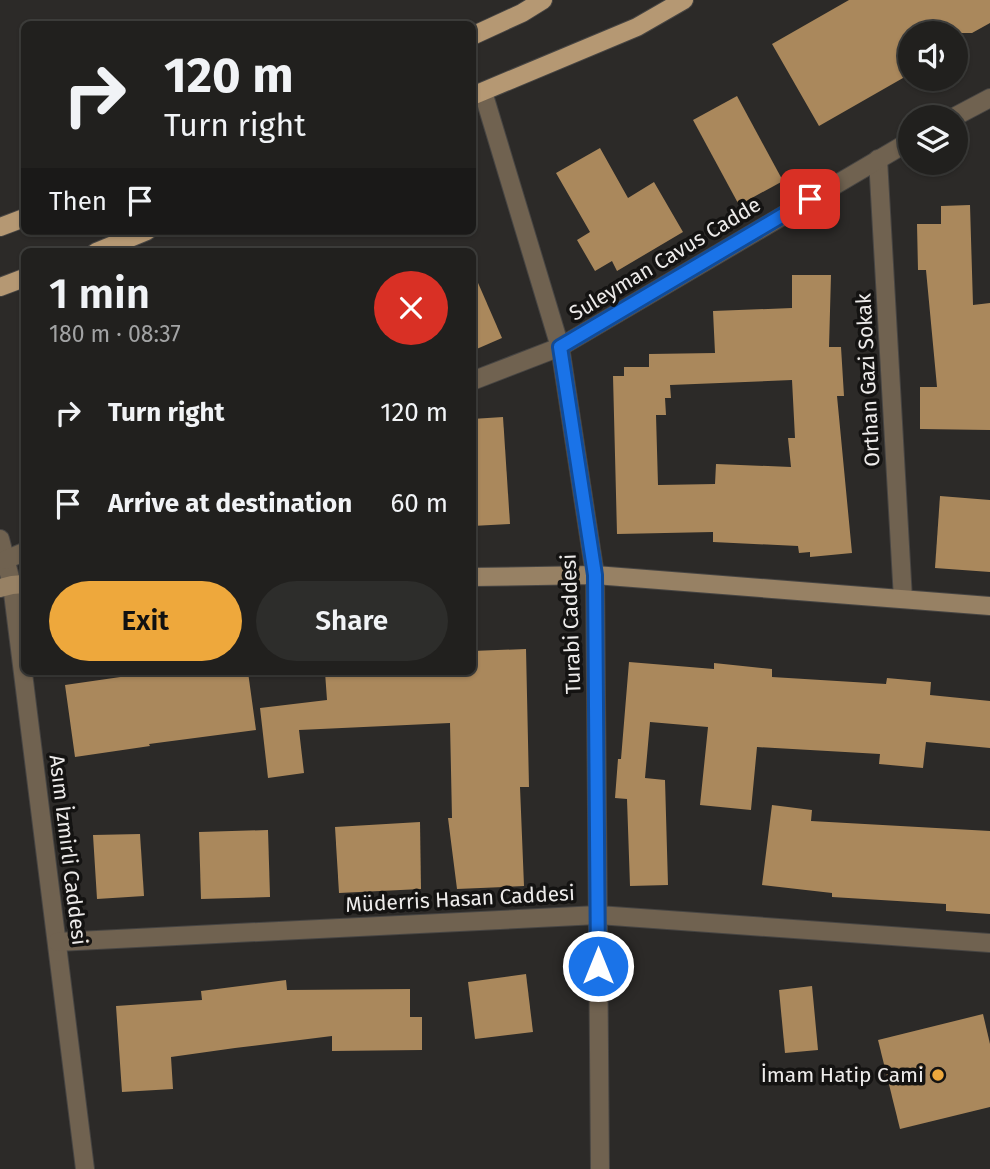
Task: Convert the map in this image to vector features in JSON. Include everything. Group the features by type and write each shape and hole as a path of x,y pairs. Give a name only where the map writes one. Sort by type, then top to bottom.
{"main road":[{"path":"476,34 543,0"},
{"path":"478,94 637,27 684,0"},
{"path":"0,227 21,219"},
{"path":"106,248 137,235"},
{"path":"0,287 21,279"}],"street":[{"name":"Turabi Caddesi","path":"478,94 560,347 595,575 600,1169"},
{"path":"968,109 990,97"},
{"name":"Suleyman Cavus Cadde","path":"476,379 560,347 898,148"},
{"name":"Orthan Gazi Sokak","path":"878,159 903,599"},
{"name":"Asım İzmirli Caddesi","path":"0,539 12,586 21,657"},
{"path":"5,560 21,553"},
{"path":"476,577 595,575 990,606"},
{"name":"Asım İzmirli Caddesi","path":"23,675 85,1169"},
{"name":"Müderris Hasan Caddesi","path":"57,942 598,915 990,943"}],"building":[{"path":"849,0 990,0 990,23 972,33 968,33 968,21 898,21 898,81 819,126 772,44"},
{"path":"737,96 783,181 739,205 693,120"},
{"path":"600,148 628,198 654,182 683,232 617,271 612,261 595,271 577,240 590,232 556,173"},
{"path":"970,205 973,305 990,303 990,430 920,429 920,387 937,387 926,270 918,270 917,224 941,224 941,206"},
{"path":"792,275 831,275 829,347 841,347 844,396 837,396 852,553 810,557 810,552 799,553 798,546 713,542 713,532 617,534 613,376 624,376 624,367 649,367 649,354 715,353 713,311 792,308","holes":["792,380 795,438 788,438 791,467 716,464 715,484 658,485 656,415 666,415 665,398 671,398 670,385"]},
{"path":"476,278 502,338 476,349"},
{"path":"503,417 510,524 476,526 476,419"},
{"path":"940,496 990,500 990,572 935,568"},
{"path":"526,649 529,787 520,787 524,886 457,889 448,818 452,818 450,723 299,730 304,773 268,778 260,708 327,700 325,675 476,675 476,651"},
{"path":"629,662 714,669 714,663 772,669 772,677 886,684 887,678 931,682 930,695 990,701 990,748 926,742 923,768 879,764 880,754 757,747 751,810 700,805 708,727 650,722 645,778 665,780 668,885 630,886 627,799 615,798"},
{"path":"134,675 248,675 256,730 75,757 65,685"},
{"path":"772,805 812,810 811,821 990,831 990,914 946,911 946,904 832,897 832,893 762,885"},
{"path":"420,822 421,889 339,893 335,827"},
{"path":"268,830 270,897 201,899 199,832"},
{"path":"140,834 144,896 97,899 93,835"},
{"path":"526,974 533,1032 475,1039 468,982"},
{"path":"286,980 287,990 410,989 410,1017 422,1017 422,1050 332,1051 332,1036 235,1048 171,1057 173,1089 122,1092 116,1006 202,1000 201,991"},
{"path":"812,986 818,1050 785,1053 779,990"},
{"name":"İmam Hatip Cami","path":"983,1014 990,1044 990,1107 900,1129 878,1040"}],"place":[{"name":"İmam Hatip Cami","path":"938,1075"}],"route":[{"path":"598,966 595,575 560,347 810,199"}]}
